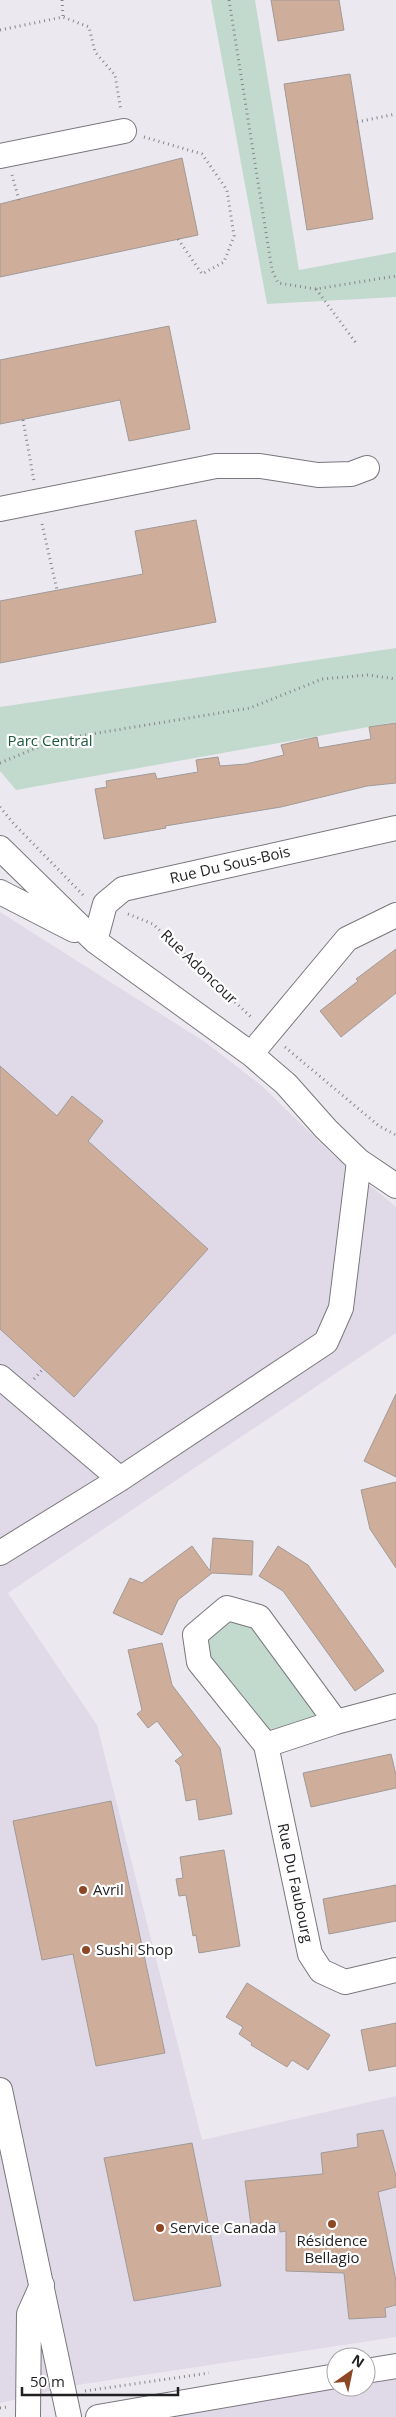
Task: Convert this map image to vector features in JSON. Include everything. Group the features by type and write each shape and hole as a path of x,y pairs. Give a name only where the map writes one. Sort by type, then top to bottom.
{"street":[{"path":"0,156 124,131"},
{"path":"0,509 216,466 260,466 318,475 351,474 367,468"},
{"name":"Rue Du Sous-Bois","path":"106,904 123,889 396,828"},
{"path":"0,848 95,941 251,1054 286,1084 326,1129 359,1162 396,1186"},
{"path":"0,892 95,941"},
{"path":"95,941 106,904"},
{"path":"251,1054 347,940 396,915"},
{"path":"0,1554 120,1479 326,1342 342,1308 359,1162"},
{"path":"0,1376 120,1479"},
{"name":"Rue Du Faubourg","path":"336,1722 259,1617 227,1608 195,1635 199,1662 266,1745 310,1954 321,1971 345,1982 396,1970"},
{"path":"266,1745 336,1722 396,1706"},
{"path":"0,2090 8,2167 42,2285 69,2417"},
{"path":"28,2417 29,2314 42,2285"},
{"path":"376,2369 396,2366"},
{"path":"98,2417 197,2409 326,2378"}],"path":[{"path":"62,0 63,17"},
{"path":"228,0 272,270 278,283 316,289 396,276"},
{"path":"0,30 63,17 89,27 95,52 115,75 124,131 202,154 227,190 234,236 224,262 202,274 178,239"},
{"path":"357,122 396,114"},
{"path":"316,289 356,343"},
{"path":"0,763 55,740 250,708 322,679 368,675 396,679"},
{"name":"Rue Adoncour","path":"0,807 85,897 153,924 268,1032 379,1126 396,1135"}],"shaded area":[{"path":"0,912 205,1042 262,1086 331,1153 396,1207 396,1333 8,1593 97,1725 202,2140 396,2096 396,2337 71,2386 0,2403"},
{"path":"396,2379 396,2417 155,2417 326,2390 326,2397 376,2397 376,2382"}],"green space":[{"path":"211,0 255,0 299,270 396,252 396,297 267,304"},
{"name":"Parc Central","path":"396,648 396,722 16,790 0,771 0,707"},
{"path":"229,1615 255,1622 326,1718 268,1738 205,1660 202,1637"}],"building":[{"path":"271,0 339,0 344,30 278,41"},
{"path":"350,74 373,219 307,230 284,84"},
{"path":"182,158 198,235 0,277 0,204"},
{"path":"169,326 190,429 129,441 120,400 0,424 0,360"},
{"path":"196,520 216,622 0,663 0,601 143,574 135,531"},
{"path":"396,723 396,783 367,786 281,807 165,826 166,828 104,839 95,789 107,787 106,781 155,773 157,779 198,772 196,760 218,757 220,766 246,764 284,755 281,745 317,737 319,748 371,739 369,727"},
{"path":"396,949 396,993 341,1037 320,1011 358,981 356,979"},
{"path":"0,1066 57,1116 72,1096 103,1121 88,1141 208,1249 74,1397 0,1329"},
{"path":"396,1394 396,1477 364,1461"},
{"path":"396,1482 396,1568 370,1529 361,1490"},
{"path":"213,1538 253,1541 252,1575 212,1573 178,1600 162,1635 113,1613 130,1578 142,1583 192,1546 210,1571"},
{"path":"278,1546 308,1565 384,1671 355,1691 283,1591 259,1576"},
{"path":"162,1643 172,1685 220,1748 232,1814 199,1820 196,1799 186,1801 180,1766 175,1761 183,1755 157,1721 148,1728 137,1714 142,1710 128,1650"},
{"path":"391,1754 396,1775 396,1788 311,1807 303,1773"},
{"path":"111,1801 165,2053 96,2066 73,1954 42,1960 13,1821"},
{"path":"224,1850 240,1946 199,1953 196,1935 193,1936 186,1895 179,1896 176,1879 183,1878 180,1857"},
{"path":"396,1885 396,1921 329,1934 323,1899"},
{"path":"247,1983 330,2035 308,2070 292,2060 287,2067 251,2045 252,2043 239,2034 243,2027 226,2017"},
{"path":"396,2023 396,2066 369,2071 361,2030"},
{"name":"Résidence Bellagio","path":"383,2130 396,2176 396,2187 378,2192 396,2281 396,2305 385,2308 386,2317 349,2319 344,2273 286,2271 286,2231 280,2232 279,2222 251,2225 245,2181 323,2174 321,2153 358,2147 357,2134"},
{"path":"192,2143 221,2286 134,2301 104,2158"}],"place":[{"name":"Avril","path":"83,1890"},
{"name":"Sushi Shop","path":"86,1950"},
{"name":"Résidence Bellagio","path":"332,2224"},
{"name":"Service Canada","path":"160,2228"}]}
